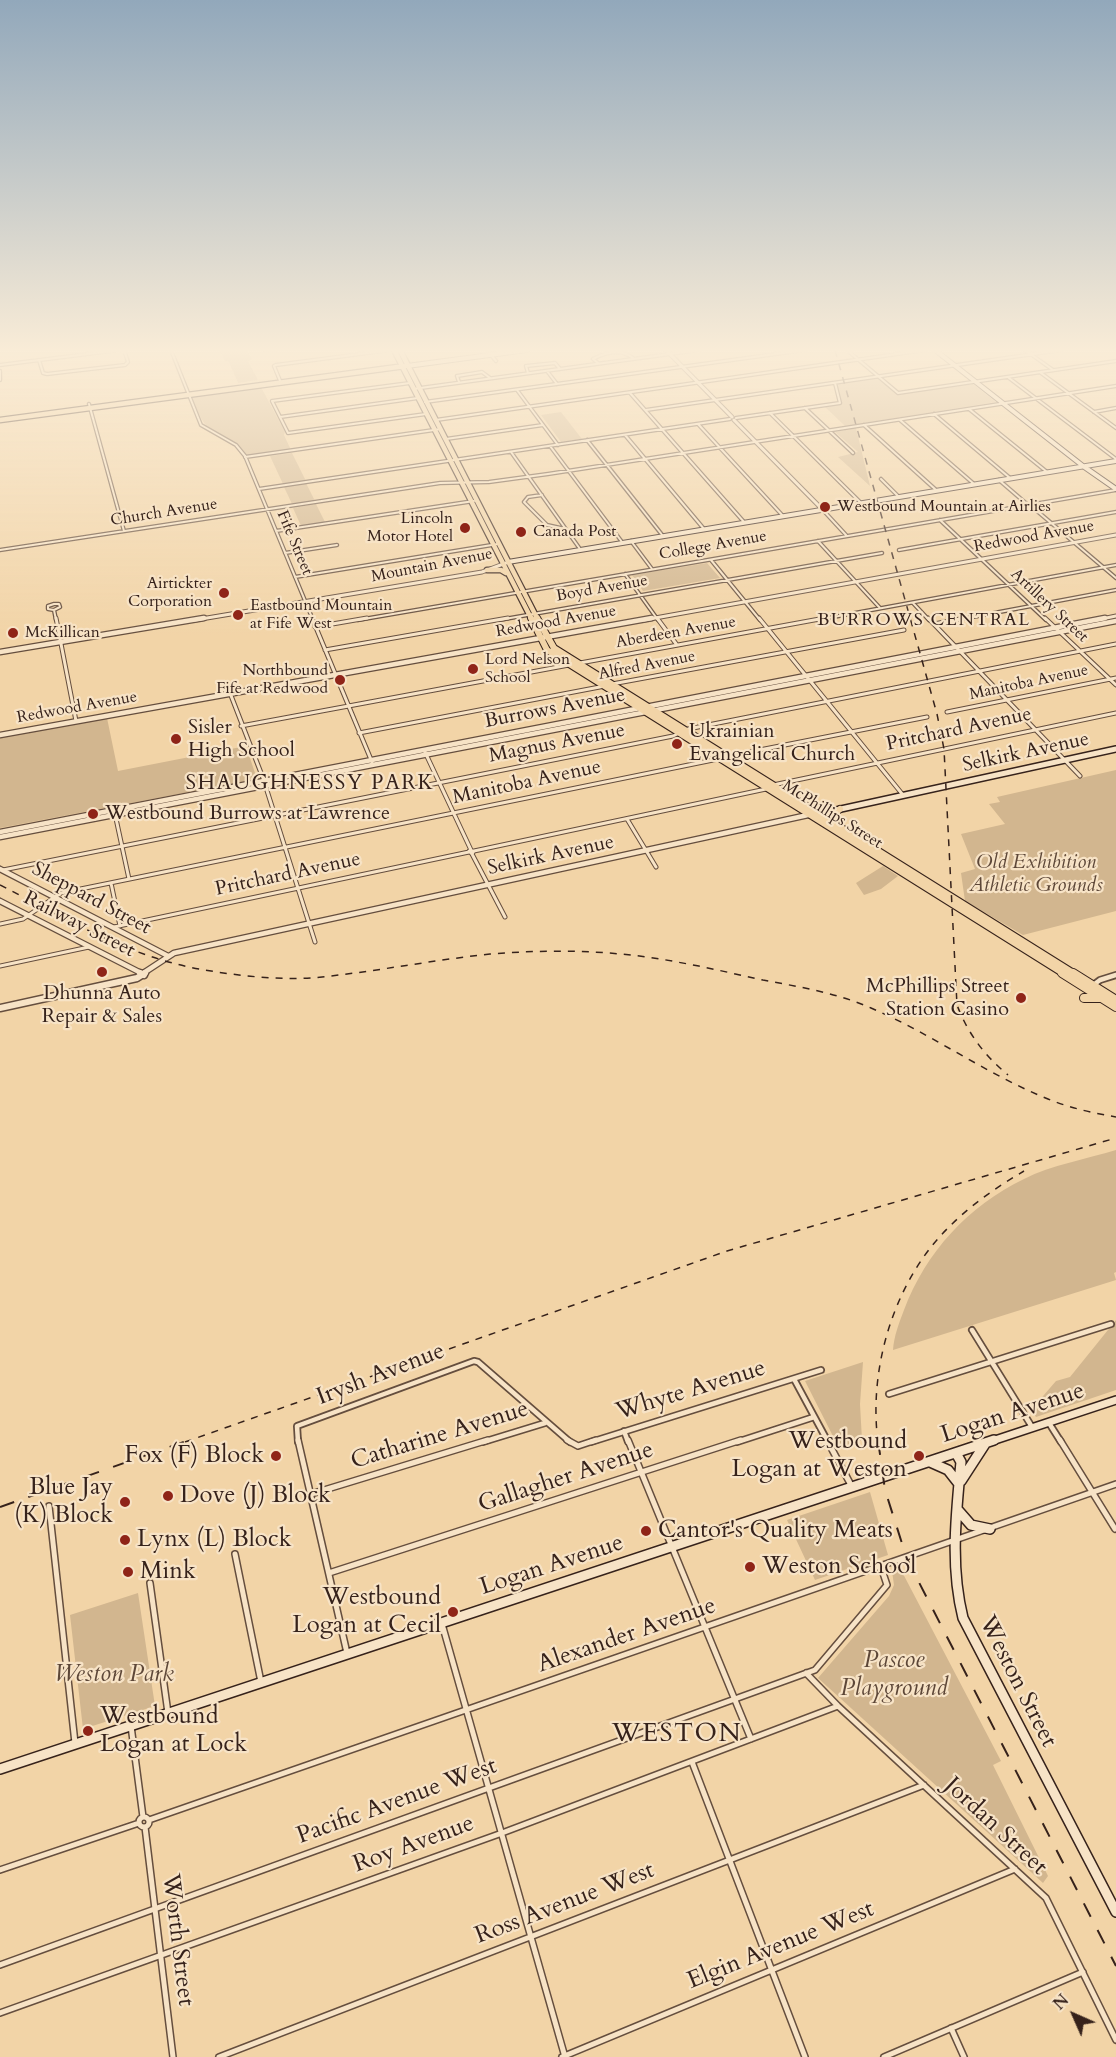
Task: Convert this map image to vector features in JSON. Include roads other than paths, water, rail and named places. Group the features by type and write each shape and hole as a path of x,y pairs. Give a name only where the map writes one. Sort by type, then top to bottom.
{"main road":[{"name":"McPhillips Street","path":"443,446 467,483 554,648 644,709 726,757 808,816 978,921 1037,954"},
{"name":"McPhillips Street","path":"448,446 460,482 526,614 547,650 637,708 652,711 718,759 819,814 986,918 1116,1007"},
{"path":"1057,446 1116,490"},
{"name":"Mountain Avenue","path":"508,562 1116,460"},
{"path":"487,570 501,570 506,573"},
{"name":"Selkirk Avenue","path":"808,816 1116,749"},
{"path":"838,826 832,816 840,809"},
{"path":"858,847 864,842"},
{"path":"978,921 986,918"},
{"name":"McPhillips Street","path":"1090,988 1116,999"},
{"path":"1084,998 1105,1000"},
{"name":"Logan Avenue","path":"0,1769 1116,1400"},
{"path":"930,1462 948,1470 959,1484 969,1465 986,1443"},
{"name":"Weston Street","path":"956,1453 961,1462 954,1542 954,1588 969,1634 1116,1912"},
{"path":"957,1508 971,1525 990,1529"}],"street":[{"path":"101,446 124,531"},
{"name":"Fife Street","path":"237,446 245,457 259,489 372,762"},
{"path":"245,457 322,446"},
{"path":"259,489 550,446 622,542"},
{"path":"592,446 663,536"},
{"path":"634,446 704,529"},
{"path":"676,446 744,522"},
{"name":"Church Avenue","path":"0,550 460,482 568,471 727,446"},
{"path":"761,446 846,536"},
{"path":"803,446 861,503"},
{"path":"846,446 853,453"},
{"path":"887,446 936,490"},
{"path":"930,446 974,484"},
{"path":"972,446 1010,478"},
{"path":"1015,446 1047,472"},
{"path":"1098,446 1116,460"},
{"path":"720,447 783,516"},
{"path":"511,451 580,549"},
{"path":"881,479 899,497"},
{"path":"999,480 1116,578"},
{"name":"College Avenue","path":"315,627 1116,490"},
{"path":"542,495 528,497 524,502 548,528 557,531 565,529"},
{"path":"276,531 476,500"},
{"path":"899,550 1116,512"},
{"name":"Artillery Street","path":"940,520 1116,684"},
{"name":"Redwood Avenue","path":"0,735 1116,535"},
{"path":"632,541 652,569"},
{"path":"818,541 880,608"},
{"path":"295,577 498,544"},
{"path":"285,553 337,545"},
{"name":"Boyd Avenue","path":"325,650 882,553"},
{"path":"710,559 903,795"},
{"name":"Mountain Avenue","path":"0,652 487,570 508,562"},
{"name":"Aberdeen Avenue","path":"240,726 1116,565"},
{"path":"625,574 676,645"},
{"path":"933,624 1116,590"},
{"path":"912,602 1080,776"},
{"path":"54,610 76,721"},
{"name":"Burrows Avenue","path":"0,837 805,675 1116,616"},
{"name":"Burrows Avenue","path":"652,711 1116,621"},
{"name":"Alfred Avenue","path":"359,733 903,630"},
{"name":"Magnus Avenue","path":"1,869 439,783 1116,644"},
{"name":"Manitoba Avenue","path":"947,712 1116,678"},
{"path":"230,693 240,726 264,783 315,942"},
{"name":"Burrows Avenue","path":"425,752 637,708"},
{"name":"Pritchard Avenue","path":"117,927 1116,712"},
{"name":"Manitoba Avenue","path":"0,924 23,919 61,893 927,717"},
{"path":"425,752 505,917"},
{"path":"115,813 129,879"},
{"name":"Burrows Avenue","path":"0,832 115,813"},
{"name":"Selkirk Avenue","path":"0,1008 144,975 168,956 310,923 808,816"},
{"path":"627,819 656,867"},
{"name":"Sheppard Street","path":"1,869 117,927 168,956"},
{"path":"111,883 117,927"},
{"name":"Railway Street","path":"0,901 144,975"},
{"path":"0,966 88,947"},
{"path":"1090,988 1100,980 1116,975"},
{"path":"888,1394 1111,1324"},
{"path":"972,1330 1033,1428"},
{"name":"Irysh Avenue","path":"311,1494 296,1431 297,1426 468,1362 478,1362 546,1423"},
{"name":"Whyte Avenue","path":"546,1423 572,1444 579,1446 821,1370"},
{"path":"794,1379 852,1487"},
{"name":"Gallagher Avenue","path":"328,1573 814,1417"},
{"name":"Catharine Avenue","path":"311,1494 546,1423"},
{"path":"1048,1423 1115,1529"},
{"path":"624,1431 751,1739"},
{"name":"Alexander Avenue","path":"0,1870 1116,1485"},
{"path":"311,1494 348,1654"},
{"path":"49,1506 75,1744"},
{"path":"235,1554 261,1683"},
{"path":"806,1673 814,1670 886,1585 887,1581 881,1567"},
{"path":"150,1583 168,1714"},
{"path":"442,1623 564,2057"},
{"name":"Pacific Avenue West","path":"0,1965 806,1673"},
{"name":"Jordan Street","path":"806,1673 838,1706 1046,1898 1116,2040"},
{"name":"Roy Avenue","path":"0,2013 502,1833 838,1706"},
{"name":"Worth Street","path":"131,1726 173,2057"},
{"path":"692,1762 805,2057"},
{"name":"Ross Avenue West","path":"219,2057 924,1785"},
{"name":"Elgin Avenue West","path":"564,2057 771,1968 1015,1869"},
{"path":"884,2057 1083,1972"},
{"path":"951,2028 964,2057"}],"railway":[{"path":"862,446 937,714 944,749 957,1005 966,1026 978,1044 1008,1075"},
{"path":"0,885 73,923 147,955 172,963 229,974 307,978 490,954 537,951 630,955 699,966 845,998 894,1018 1025,1089 1065,1105 1116,1117"},
{"path":"185,1442 727,1251 1116,1138"},
{"path":"878,1442 877,1384 882,1355 900,1298 914,1272 931,1247 958,1218 985,1196 1024,1171"},
{"path":"0,1507 189,1440"},
{"path":"878,1440 885,1490 907,1559 1116,1966"}],"place":[{"name":"Westbound Mountain at Airlies","path":"825,507"},
{"name":"Lincoln Motor Hotel","path":"465,528"},
{"name":"Canada Post","path":"521,532"},
{"name":"Airtickter Corporation","path":"224,593"},
{"name":"Eastbound Mountain at Fife West","path":"238,615"},
{"name":"McKillican","path":"13,633"},
{"name":"Lord Nelson School","path":"473,669"},
{"name":"Northbound Fife at Redwood","path":"340,680"},
{"name":"Sisler High School","path":"176,739"},
{"name":"Ukrainian Evangelical Church","path":"677,744"},
{"name":"Westbound Burrows at Lawrence","path":"93,814"},
{"name":"Dhunna Auto Repair & Sales","path":"102,972"},
{"name":"McPhillips Street Station Casino","path":"1021,998"},
{"name":"Fox (F) Block","path":"276,1456"},
{"name":"Westbound Logan at Weston","path":"919,1456"},
{"name":"Dove (J) Block","path":"168,1496"},
{"name":"Blue Jay (K) Block","path":"125,1502"},
{"name":"Cantor's Quality Meats","path":"646,1531"},
{"name":"Lynx (L) Block","path":"125,1540"},
{"name":"Weston School","path":"750,1567"},
{"name":"Mink","path":"128,1572"},
{"name":"Westbound Logan at Cecil","path":"453,1612"},
{"name":"Westbound Logan at Lock","path":"88,1731"}],"district":[{"name":"BURROWS CENTRAL","path":"924,621"},
{"name":"SHAUGHNESSY PARK","path":"310,784"},
{"name":"WESTON","path":"677,1735"}],"park label":[{"name":"Old Exhibition Athletic Grounds","path":"1036,874"},
{"name":"Weston Park","path":"114,1675"},
{"name":"Pascoe Playground","path":"894,1675"}]}
